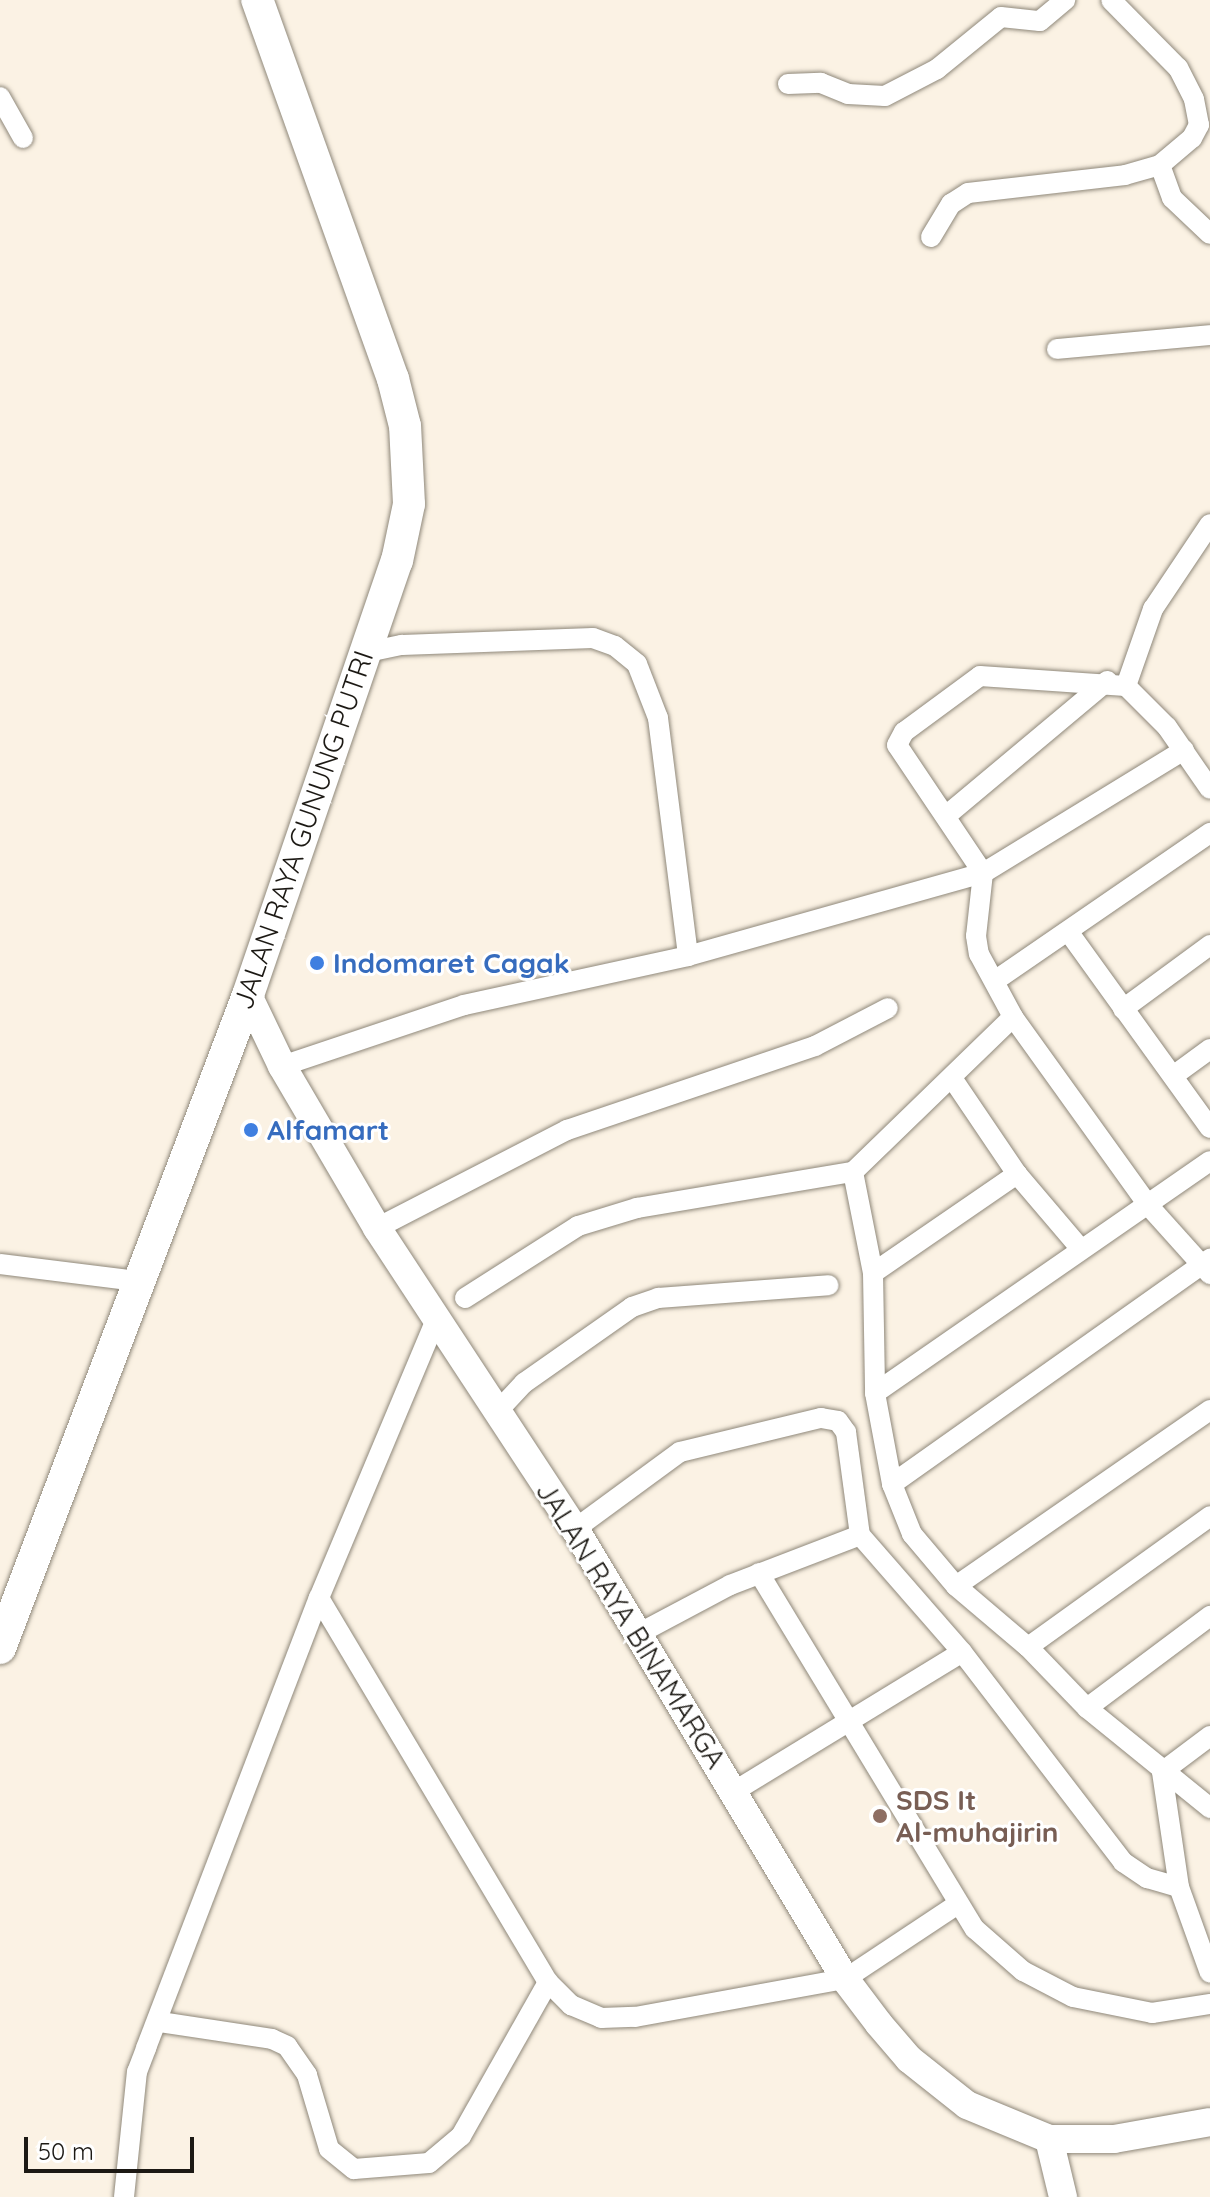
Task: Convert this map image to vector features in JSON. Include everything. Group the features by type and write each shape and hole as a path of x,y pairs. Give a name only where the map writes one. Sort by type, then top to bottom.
{"main road":[{"name":"JALAN RAYA GUNUNG PUTRI","path":"0,1648 248,995 397,561 409,504 405,426 353,258 257,0"}],"street":[{"path":"788,84 821,83 848,94 885,96 937,69 1001,17 1040,21 1065,0"},
{"path":"931,237 951,204 981,188 1125,175 1160,165 1199,125 1194,99 1178,68 1111,0"},
{"path":"0,97 23,138"},
{"path":"1160,165 1172,198 1210,234"},
{"path":"1057,349 1210,335"},
{"path":"947,815 1117,684 1153,609 1210,524"},
{"path":"363,653 402,645 593,638 615,646 637,664 658,718 688,956"},
{"path":"892,1484 1208,1266 1148,1205 1013,1017 996,980 979,954 976,936 983,873 947,815 897,745 904,732 980,676 1117,684 1184,750 1210,789"},
{"path":"282,1066 464,1005 688,956 983,873 1184,750"},
{"path":"996,980 1070,934 1210,833"},
{"path":"1070,934 1210,1128"},
{"path":"1123,1009 1210,945"},
{"name":"JALAN RAYA BINAMARGA","path":"248,995 282,1066 377,1228 575,1529 845,1979 909,2059 935,2081 1003,2124 1049,2139 1114,2139 1210,2122"},
{"path":"377,1228 567,1130 815,1046 888,1008"},
{"path":"465,1298 578,1226 637,1208 853,1172 1013,1017"},
{"path":"1173,1076 1210,1049"},
{"path":"952,1078 1017,1174 1080,1248"},
{"path":"875,1393 1080,1248 1210,1161"},
{"path":"853,1172 873,1273 875,1393 892,1484 912,1534 956,1586 1028,1647 1087,1708 1210,1808"},
{"path":"873,1273 1017,1174"},
{"path":"0,1264 137,1281"},
{"path":"496,1413 524,1383 632,1307 658,1298 829,1285"},
{"path":"124,2197 137,2072 160,2022 319,1598 436,1319"},
{"path":"956,1586 1210,1410"},
{"path":"575,1529 680,1452 821,1418 838,1421 846,1432 860,1535 962,1652 1123,1862 1147,1878 1179,1887"},
{"path":"1028,1647 1210,1516"},
{"path":"638,1634 759,1573 860,1535"},
{"path":"759,1573 847,1724 975,1929 1023,1971 1073,1997 1152,2013 1210,2004"},
{"path":"319,1598 548,1982 571,2005 601,2018 635,2017 845,1979 958,1904"},
{"path":"1087,1708 1210,1616"},
{"path":"733,1792 962,1652"},
{"path":"1162,1772 1210,1736"},
{"path":"1162,1772 1179,1887 1210,1973"},
{"path":"160,2022 287,2046 307,2075 329,2149 354,2169 429,2163 461,2136 548,1982"},
{"path":"1049,2139 1063,2197"}],"place":[{"name":"Indomaret Cagak","path":"317,963"},
{"name":"Alfamart","path":"251,1130"},
{"name":"SDS It Al-muhajirin","path":"880,1816"}]}
